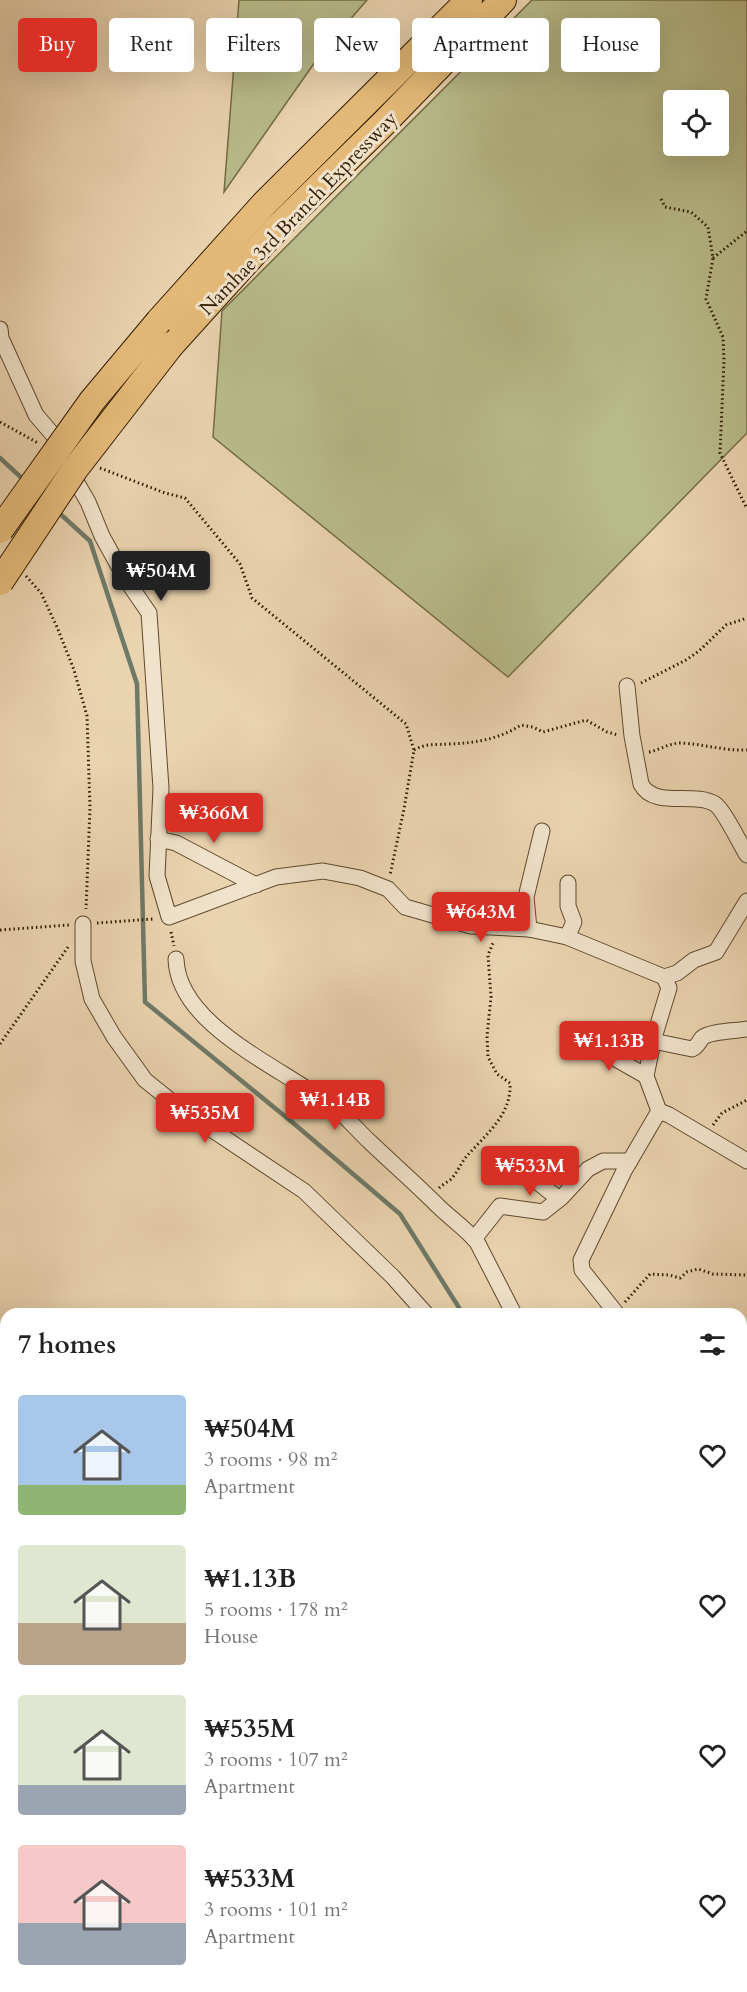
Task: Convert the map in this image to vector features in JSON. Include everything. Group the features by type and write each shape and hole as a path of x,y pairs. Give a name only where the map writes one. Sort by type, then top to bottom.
{"highway":[{"name":"Namhae 3rd Branch Expressway","path":"0,530 92,401 159,321 264,204 469,0"},
{"name":"Namhae 3rd Branch Expressway","path":"11,577 75,469 171,345 278,227 385,122 503,0"}],"street":[{"path":"0,329 1,338 36,415 72,457 78,483 102,536 125,578 148,612 161,788 157,876 169,917 276,877 323,871 360,878 388,889 405,907 471,926 529,929 567,937 664,977 677,973 694,960 716,952 747,901"},
{"path":"627,686 632,736 641,784 645,791 656,797 681,798 714,804 724,815 747,855"},
{"path":"529,929 526,897 542,831"},
{"path":"158,839 176,843 256,885"},
{"path":"567,937 574,922 568,906 568,883"},
{"path":"88,924 83,961 92,999 114,1037 145,1080 182,1109 304,1191 393,1277 421,1308"},
{"path":"176,959 176,972 183,987 214,1029 340,1112 474,1239 511,1308"},
{"path":"659,1112 646,1076 653,1041 669,988 664,977"},
{"path":"653,1041 692,1049 699,1046 703,1037 711,1034 747,1029"},
{"path":"586,1042 646,1076"},
{"path":"659,1112 669,1115 747,1161"},
{"path":"612,1308 582,1270 581,1260 630,1161 659,1112"},
{"path":"474,1239 500,1206 543,1212 560,1199 588,1169 603,1161 630,1161"},
{"path":"521,1169 560,1199"}],"path":[{"path":"661,199 665,207 692,212 708,227 713,258 706,299 723,337 724,349 720,453 747,509"},
{"path":"713,258 747,231"},
{"path":"0,422 27,438 72,457 165,493 185,498 240,564 252,598 406,724 414,750 388,889"},
{"path":"0,1044 88,924 86,905 90,808 87,716 74,670 41,593 11,577"},
{"path":"627,686 645,681 686,660 699,651 720,629 732,622 747,618"},
{"path":"414,750 427,744 484,741 521,725 543,732 586,720 607,732 632,736"},
{"path":"635,753 680,743 728,751 747,750"},
{"path":"0,930 169,917 176,959"},
{"path":"429,1197 453,1177 466,1157 496,1125 507,1104 510,1083 497,1074 488,1057 487,1036 491,997 488,955 501,927"},
{"path":"706,1137 722,1113 747,1100"},
{"path":"620,1308 650,1274 680,1278 687,1272 698,1269 713,1274 747,1275"},
{"path":"747,1354 747,1361"}],"green space":[{"path":"239,0 367,0 351,18 314,18 314,63 224,192 233,72 302,72 302,18 238,18"},
{"path":"532,0 747,0 747,433 508,677 213,437 222,311 460,72 549,72 549,18 514,18"}],"waterway":[{"path":"0,458 25,481"},
{"path":"57,511 90,541 137,684 145,1002 400,1214 459,1308"}]}
